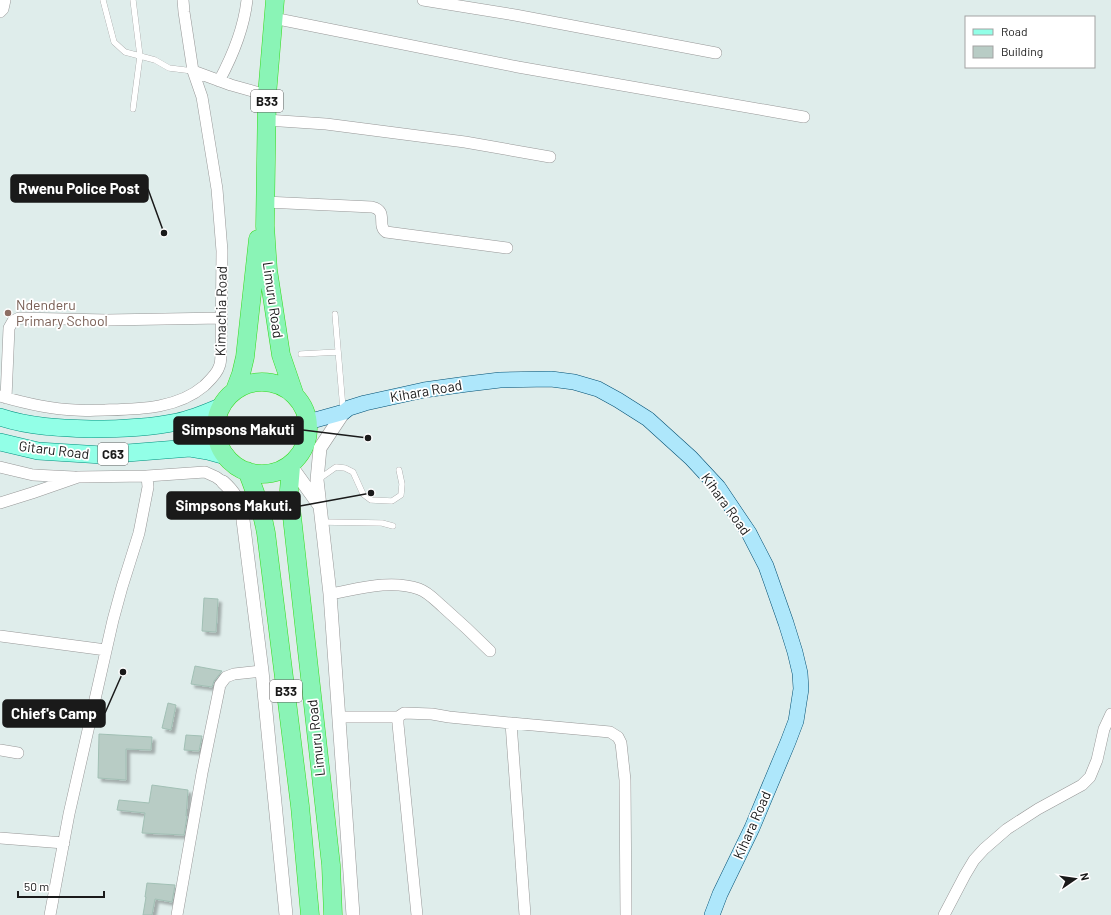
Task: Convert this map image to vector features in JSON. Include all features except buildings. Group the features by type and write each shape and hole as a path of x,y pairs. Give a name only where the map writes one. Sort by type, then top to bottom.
{"highway":[{"name":"Limuru Road","path":"275,0 267,94 265,226 268,270 281,355 295,396"},
{"name":"Limuru Road","path":"235,390 245,357 256,250 265,202"},
{"path":"269,382 283,388 295,396 303,408 308,422 309,434 306,445 300,456 291,466 271,474 258,473 247,471 236,465 226,456 219,442 217,420 220,407 227,396 235,390 251,384 269,382"},
{"name":"Limuru Road","path":"291,466 289,490 330,864 333,915"},
{"name":"Limuru Road","path":"247,471 263,514 266,532 300,806 310,915"}],"main road":[{"name":"Kihara Road","path":"308,422 344,412 349,408 365,403 424,390 500,380 551,379 574,382 598,389 648,419 691,458 718,487 749,533 766,566 795,652 800,673 801,689 796,721 788,742 752,828 720,894 712,915"},
{"name":"C63","path":"0,417 17,422 53,428 124,429 157,426 177,422 220,407"},
{"name":"Gitaru Road","path":"0,442 38,451 102,455 190,448 226,456"}],"street":[{"path":"0,12 3,9 6,0"},
{"name":"Kimachia Road","path":"3,397 40,406 74,410 143,408 178,401 195,393 210,380 219,367 222,318 222,251 217,189 202,97 193,71 183,0"},
{"path":"219,81 228,65 240,30 247,0"},
{"path":"423,0 515,15 716,53"},
{"path":"273,18 525,68 804,117"},
{"path":"193,71 219,81 267,94"},
{"path":"266,120 326,124 465,142 550,157"},
{"path":"265,202 372,207 377,208 381,212 382,227 386,232 507,248"},
{"path":"3,397 10,340 9,328 13,322 19,318 107,320 222,318"},
{"path":"344,412 320,448 317,480 330,594 353,915"},
{"path":"291,466 320,507"},
{"path":"0,467 33,474 78,477 148,476 205,472 223,482 231,489 237,498 242,512 262,671 286,915"},
{"path":"50,915 106,650 122,586 139,533 148,487 148,476"},
{"path":"0,503 78,477"},
{"path":"330,594 383,585 418,588 427,592 490,651"},
{"path":"0,636 106,650"},
{"path":"177,915 220,685 226,677 234,674 262,671"},
{"path":"339,717 398,717 404,713 432,714 449,717 610,732 618,738 621,743 624,780 626,915"},
{"path":"944,915 974,860 984,849 1007,829 1038,809 1082,785 1090,777 1097,760 1104,729 1111,714"},
{"path":"398,717 417,915"},
{"path":"511,723 525,915"},
{"path":"0,750 18,753"},
{"path":"0,838 64,843"}],"lane":[{"path":"103,0 114,42 125,52 155,60 170,68 193,71"},
{"path":"133,0 140,56 133,108"},
{"path":"335,314 344,412"},
{"path":"301,354 338,352"},
{"path":"317,480 336,467 345,468 353,472 363,494 371,500 392,501 401,495 402,484 399,470"},
{"path":"321,522 382,523 393,526"}],"place":[{"name":"Rwenu Police Post","path":"164,233"},
{"name":"Ndenderu Primary School","path":"8,313"},
{"name":"Simpsons Makuti","path":"368,438"},
{"name":"Simpsons Makuti.","path":"371,493"},
{"name":"Chief's Camp","path":"123,672"}]}
